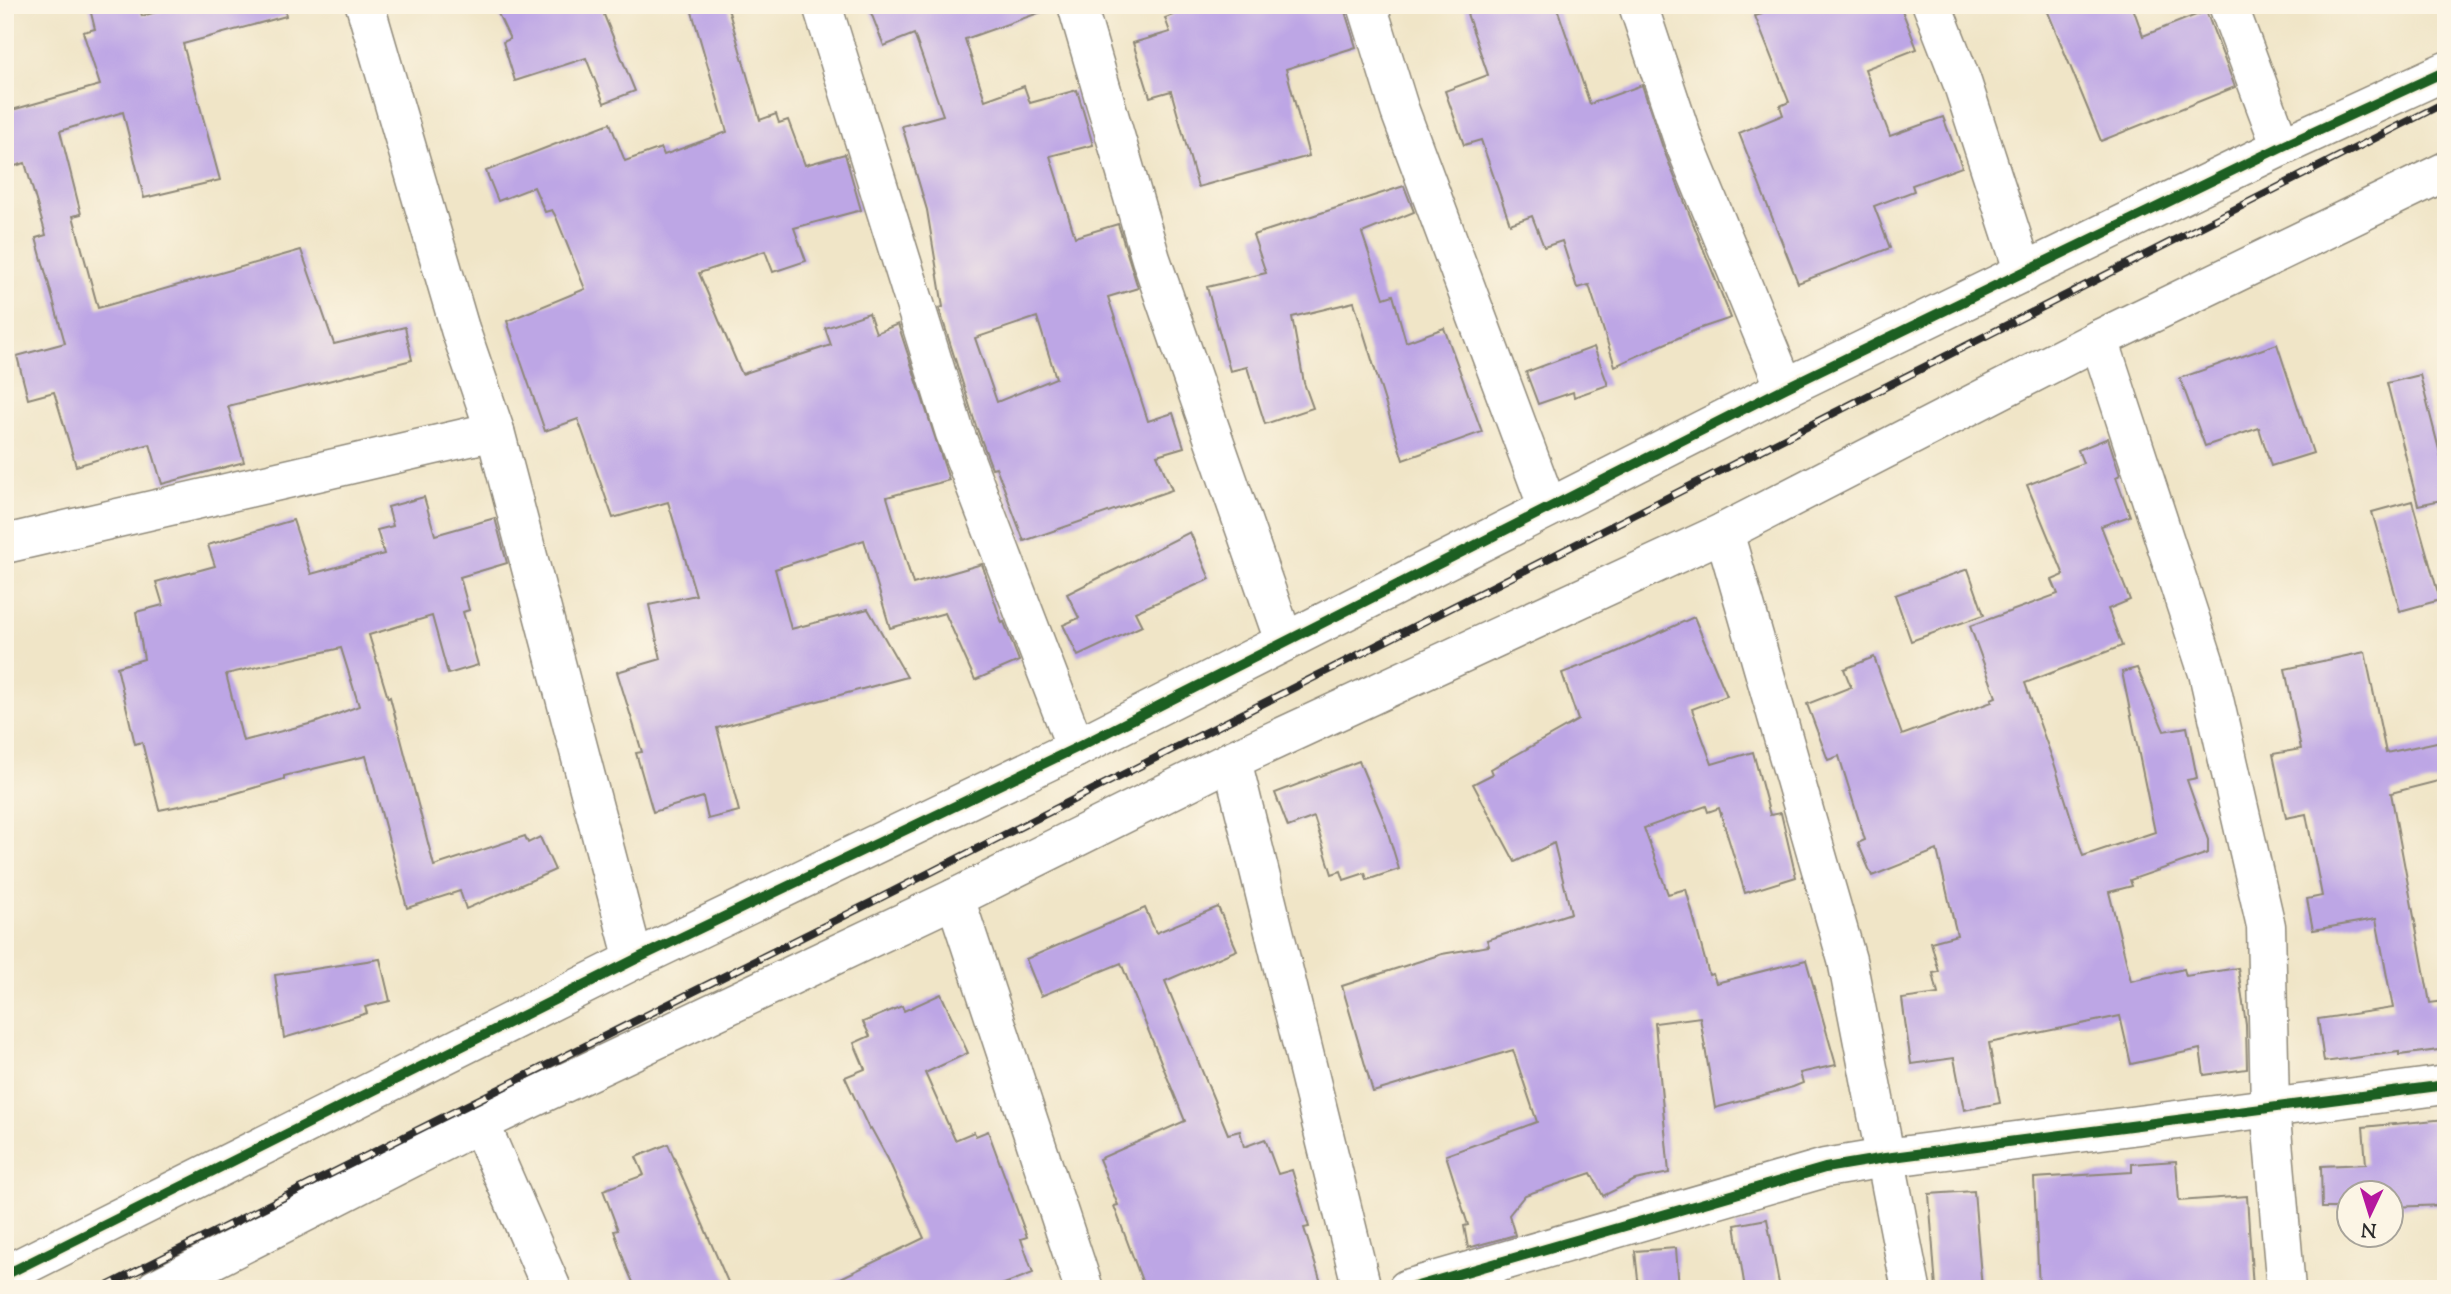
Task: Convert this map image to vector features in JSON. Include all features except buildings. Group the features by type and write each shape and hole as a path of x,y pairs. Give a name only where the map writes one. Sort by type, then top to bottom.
{"street":[{"path":"365,5 460,329 495,431 635,960"},
{"path":"822,5 955,433 1076,748"},
{"path":"1077,5 1152,259 1284,641"},
{"path":"1367,5 1401,111 1548,508"},
{"path":"1638,5 1683,141 1785,388"},
{"path":"1932,5 1962,82 2024,273"},
{"path":"2228,5 2281,147"},
{"path":"5,1275 635,960 1076,748 1785,388 2281,147 2446,71"},
{"path":"155,1289 480,1123 955,898 1233,760 1724,532 2099,340 2446,171"},
{"path":"2099,340 2208,673 2266,926 2270,1107 2286,1289"},
{"path":"5,544 495,431"},
{"path":"1724,532 1847,960 1911,1289"},
{"path":"1233,760 1362,1289"},
{"path":"955,898 1084,1289"},
{"path":"1407,1289 1825,1168 2446,1085"},
{"path":"480,1123 552,1289"}],"railway":[{"path":"101,1289 878,899 2446,102"}],"cycle path":[{"path":"5,1275 634,960 1076,748 1785,388 2281,147 2446,71"},
{"path":"1407,1289 1825,1168 2446,1085"}]}
